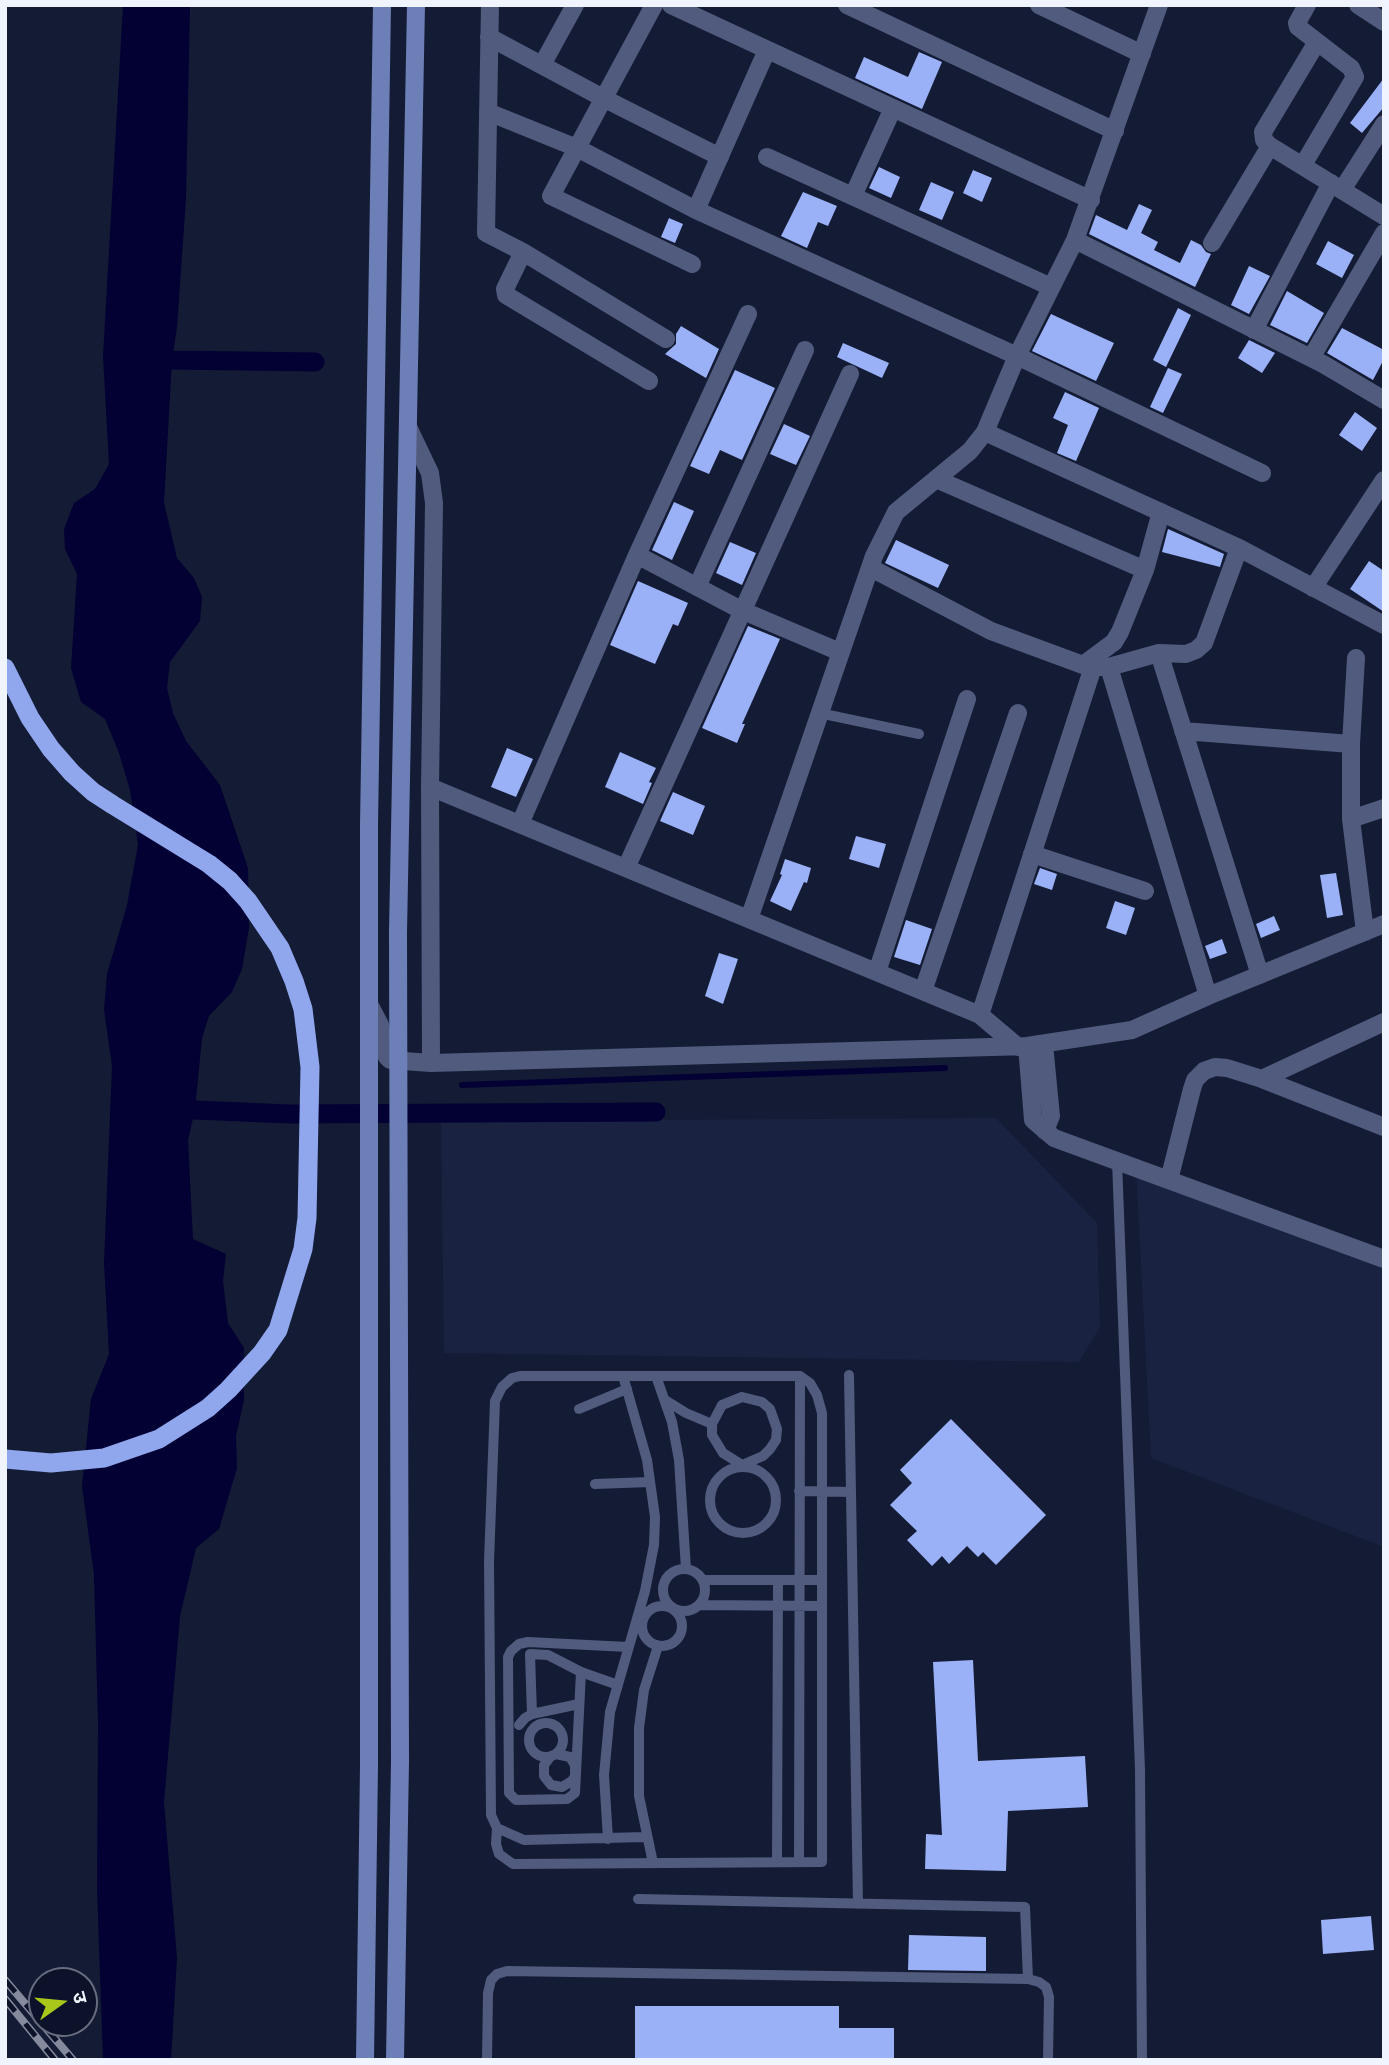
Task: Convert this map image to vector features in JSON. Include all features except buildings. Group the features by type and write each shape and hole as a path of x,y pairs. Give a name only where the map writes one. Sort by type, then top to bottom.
{"highway":[{"path":"5,668 30,718 51,749 93,792 209,864 230,881 248,901 280,948 303,1009 310,1067 307,1217 303,1249 278,1330 248,1369 208,1408 159,1439 104,1458 51,1463 5,1459"}],"main road":[{"path":"365,2060 369,1766 369,825 382,5"},
{"path":"395,2060 400,1761 398,932 416,5"}],"street":[{"path":"490,5 486,233 523,252 666,339"},
{"path":"542,65 575,5"},
{"path":"654,5 551,196 692,264"},
{"path":"671,5 1091,200"},
{"path":"847,5 1115,131"},
{"path":"1039,5 1142,54"},
{"path":"749,919 840,652 871,568 896,512 970,451 985,432 1017,356 1075,240 1159,5"},
{"path":"1303,166 1355,76 1351,68 1298,27 1297,23 1307,5"},
{"path":"1358,5 1384,22"},
{"path":"489,37 720,157"},
{"path":"1317,42 1263,132 1264,140 1384,216"},
{"path":"696,210 767,50"},
{"path":"853,196 893,108"},
{"path":"488,112 577,148 696,210 1017,356 1262,473"},
{"path":"1254,330 1336,186 1384,124"},
{"path":"1212,243 1270,146"},
{"path":"767,157 1051,287"},
{"path":"1311,358 1384,233"},
{"path":"1075,240 1311,358 1384,400"},
{"path":"523,252 505,289 506,295 649,381"},
{"path":"520,824 637,555 748,314"},
{"path":"697,587 806,350"},
{"path":"626,868 850,374"},
{"path":"408,427 429,473 434,503 430,787 431,1063"},
{"path":"985,432 1239,548 1384,625"},
{"path":"936,479 1145,570"},
{"path":"1313,588 1384,480"},
{"path":"980,1015 1095,666 1121,632 1145,570 1161,512"},
{"path":"871,568 991,631 1095,666 1159,653 1186,654 1196,650 1204,643 1239,548"},
{"path":"637,555 741,610 840,652"},
{"path":"1159,653 1260,975"},
{"path":"1356,658 1351,744 1351,819 1366,932"},
{"path":"1095,666 1208,996"},
{"path":"877,972 967,699"},
{"path":"923,991 1018,713"},
{"path":"1184,731 1351,744"},
{"path":"430,787 980,1015 1033,1051 1043,1122 1054,1138 1384,1259"},
{"path":"1351,819 1384,808"},
{"path":"1032,854 1145,891"},
{"path":"370,1006 380,1025 385,1053 390,1060 431,1063 1033,1051 1132,1030 1384,924"},
{"path":"1262,1079 1383,1023"},
{"path":"1168,1180 1195,1080 1204,1071 1215,1067 1262,1079 1384,1127"}],"lane":[{"path":"819,713 919,734"},
{"path":"1117,1161 1140,1770 1142,2060"},
{"path":"520,1376 800,1376 810,1383 822,1413 822,1862 513,1864 499,1854 496,1844 497,1828 491,1815 489,1574 495,1401 502,1387 512,1378 520,1376"},
{"path":"608,1839 604,1775 610,1712 628,1647 640,1620 654,1545 655,1517 647,1460 623,1376"},
{"path":"656,1376 672,1422 679,1460 686,1569"},
{"path":"799,1862 800,1376"},
{"path":"849,1376 859,1904"},
{"path":"579,1409 626,1389"},
{"path":"742,1465 723,1453 712,1435 712,1424 722,1405 742,1397 762,1402 770,1409 777,1429 775,1440 763,1456 742,1465 722,1475 711,1493 713,1515 720,1524 739,1534 760,1530 774,1513 777,1503 771,1482 763,1474 742,1465"},
{"path":"664,1399 686,1413 712,1424"},
{"path":"595,1484 650,1482"},
{"path":"799,1492 851,1492"},
{"path":"640,1620 647,1639 658,1646 672,1643 681,1633 681,1620 665,1597 665,1583 673,1573 686,1569 703,1580 822,1580"},
{"path":"699,1605 705,1593 703,1580"},
{"path":"777,1862 778,1580"},
{"path":"647,1581 665,1583"},
{"path":"640,1620 654,1607 667,1606 686,1611 699,1605 822,1606"},
{"path":"581,1672 575,1793 572,1797 516,1800 510,1796 508,1657 519,1644 528,1642 628,1647"},
{"path":"653,1863 639,1796 639,1728 644,1690 658,1646"},
{"path":"532,1714 530,1654 548,1655 581,1672 618,1685"},
{"path":"519,1726 532,1714 579,1704"},
{"path":"553,1755 570,1757 576,1770 568,1784 562,1787 551,1785 543,1771 553,1755"},
{"path":"497,1828 524,1840 646,1837"},
{"path":"638,1899 1025,1907 1028,1979"},
{"path":"487,2060 488,1993 491,1980 497,1974 507,1971 1028,1979 1046,1987 1049,1997 1048,2060"}],"shaded area":[{"path":"123,5 190,5 186,199 177,327 172,360 164,503 177,558 194,578 202,597 200,621 170,662 167,688 173,713 186,741 220,785 248,868 249,928 242,969 232,992 209,1016 202,1038 195,1110 188,1140 193,1239 226,1254 223,1281 228,1323 244,1348 244,1400 236,1436 237,1468 219,1529 196,1548 180,1616 164,1802 177,1958 171,2060 103,2060 97,1888 98,1725 94,1575 82,1486 91,1399 109,1354 104,1263 112,1066 104,1010 107,974 127,905 138,845 130,790 119,753 105,719 81,702 71,668 77,574 65,549 64,529 74,503 95,489 109,464 103,356"},
{"path":"996,1118 1097,1223 1100,1327 1079,1362 444,1353 441,1121"},
{"path":"1136,1168 1384,1259 1384,1547 1151,1458"}],"waterway":[{"path":"149,353 172,360 315,362"},
{"path":"462,1085 945,1068"},
{"path":"171,1109 289,1114 656,1112"}],"railway":[{"path":"5,1980 73,2060"},
{"path":"5,1999 55,2060"}]}
